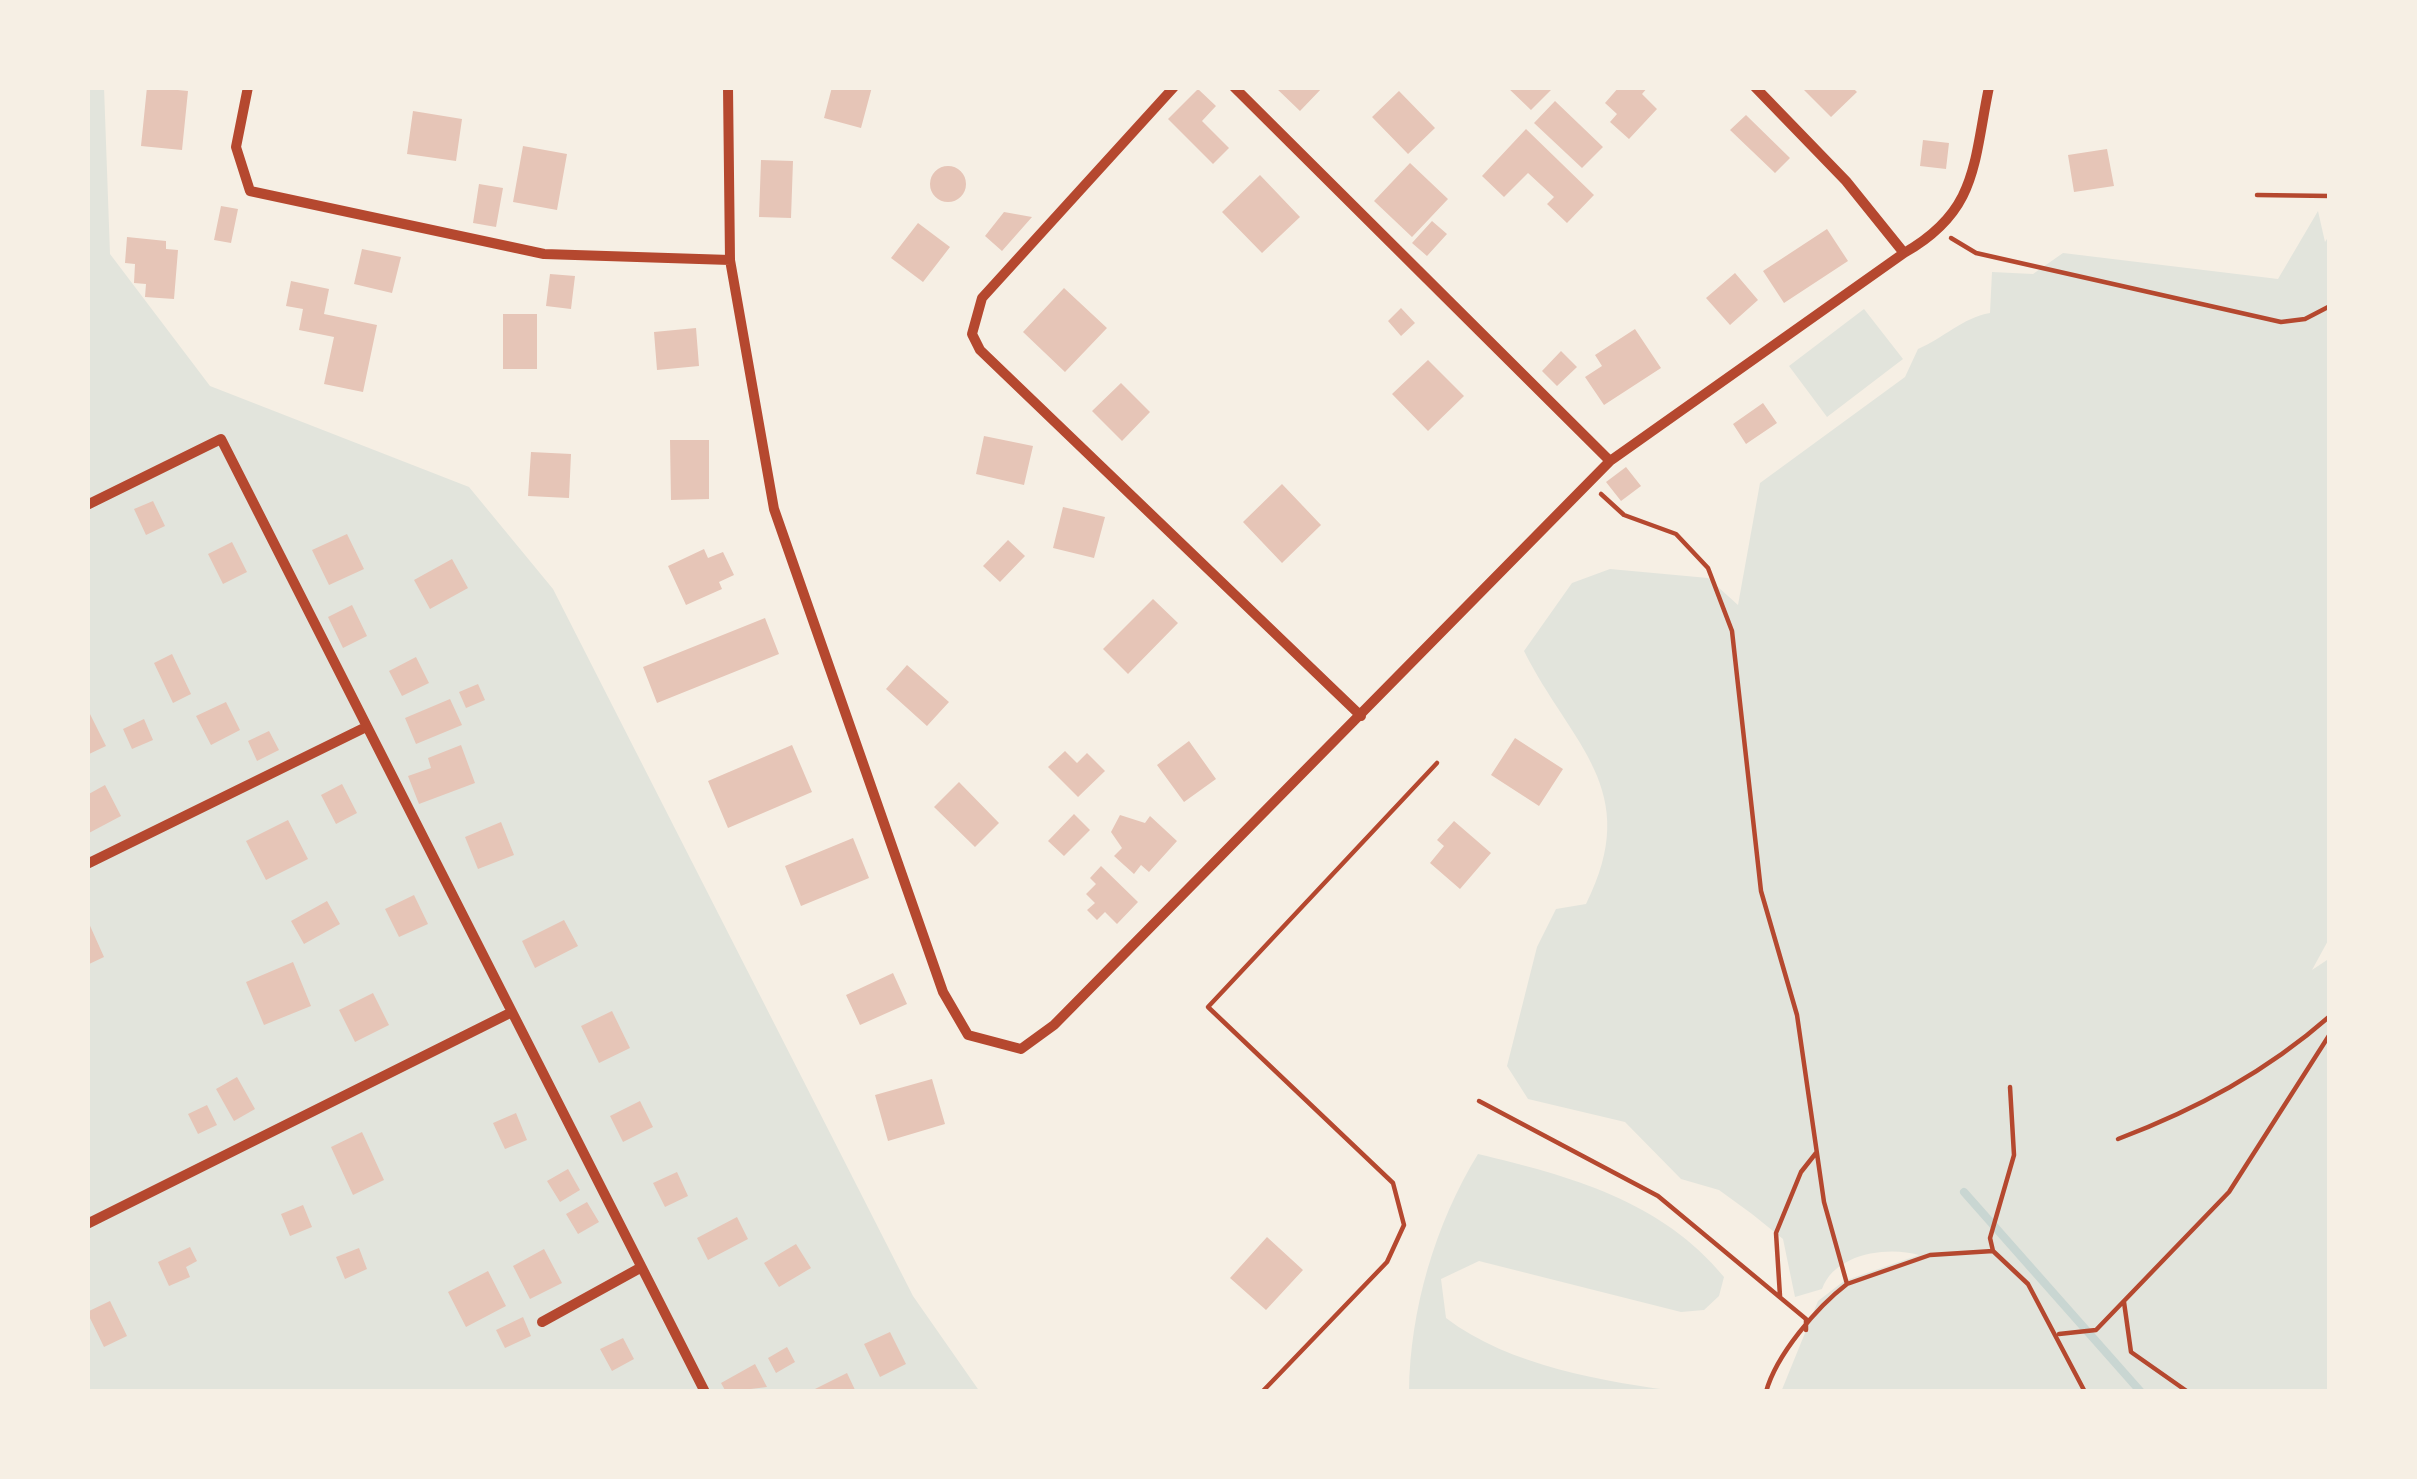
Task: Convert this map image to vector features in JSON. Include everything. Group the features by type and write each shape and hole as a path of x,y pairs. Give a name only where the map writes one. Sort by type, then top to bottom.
{"street":[{"path":"248,87 236,147 250,191 544,254 730,260"},
{"path":"728,87 730,260 774,509 943,992 968,1035 1021,1049 1054,1025 1610,461 1904,253 1941,232 1969,182 1989,87"},
{"path":"1174,87 982,298 972,334 980,350 1361,716"},
{"path":"1234,87 1610,461"},
{"path":"1755,87 1846,181 1904,253"},
{"path":"87,506 221,439 705,1392"},
{"path":"87,864 364,728"},
{"path":"87,1224 510,1013"},
{"path":"542,1322 640,1268"}],"lane":[{"path":"1262,1392 1387,1262 1404,1225 1393,1184 1208,1007 1437,764"}],"path":[{"path":"2257,195 2330,196"},
{"path":"1941,232 1976,253 2281,322 2305,319 2330,306"},
{"path":"1588,482 1624,515 1676,534 1708,568 1732,631 1761,891 1797,1015 1816,1153 1847,1284"},
{"path":"2118,1138 2218,1096 2284,1056 2330,1016"},
{"path":"2059,1334 2096,1330 2229,1192 2330,1034"},
{"path":"2010,1087 2014,1155 1990,1238 1993,1251 2028,1284 2059,1334 2086,1392"},
{"path":"1479,1101 1658,1196 1806,1319 1806,1330"},
{"path":"1780,1296 1776,1233 1801,1172 1816,1153"},
{"path":"1766,1392 1773,1369 1806,1330 1819,1304 1847,1284 1930,1255 1993,1251"},
{"path":"2124,1299 2131,1352 2188,1392"}],"shaded area":[{"path":"87,87 104,87 110,254 210,386 469,487 553,589 913,1296 980,1392 87,1392"},
{"path":"2318,211 2325,242 2330,234 2330,937 2312,970 2330,958 2330,1392 1781,1392 1818,1301 1844,1281 1919,1255 1893,1251 1864,1255 1838,1267 1822,1289 1795,1297 1783,1239 1752,1214 1719,1190 1681,1179 1625,1122 1528,1099 1507,1066 1537,947 1556,909 1586,904 1602,864 1607,829 1604,798 1594,770 1524,651 1572,583 1610,569 1708,578 1738,605 1760,483 1905,377 1918,349 1990,313 1992,272 2033,274 2063,253 2278,279"},
{"path":"1864,309 1903,359 1827,417 1789,366"},
{"path":"1478,1154 1580,1183 1643,1210 1699,1251 1724,1277 1719,1296 1704,1310 1681,1312 1479,1261 1441,1279 1446,1318 1471,1335 1528,1360 1590,1377 1683,1392 1409,1392 1414,1330 1428,1268 1449,1209"}],"building":[{"path":"147,87 188,91 182,150 141,146"},
{"path":"832,87 872,87 861,128 824,118"},
{"path":"1275,87 1323,87 1300,111"},
{"path":"1507,87 1554,87 1531,110"},
{"path":"1619,87 1648,87 1642,94 1657,109 1629,139 1610,122 1617,114 1605,103"},
{"path":"1801,87 1852,87 1857,92 1831,117"},
{"path":"1198,89 1216,106 1202,121 1229,148 1213,164 1168,119"},
{"path":"1399,91 1435,128 1408,154 1372,117"},
{"path":"1555,101 1603,147 1582,168 1534,123"},
{"path":"413,111 462,119 456,161 407,154"},
{"path":"1746,115 1790,158 1775,173 1730,130"},
{"path":"1526,129 1594,195 1567,223 1547,204 1554,197 1528,173 1504,197 1482,176"},
{"path":"1923,140 1949,143 1946,169 1920,166"},
{"path":"523,146 567,154 557,210 513,202"},
{"path":"2107,149 2114,186 2074,192 2068,155"},
{"path":"761,160 793,161 791,218 759,217"},
{"path":"1410,163 1448,199 1412,237 1374,201"},
{"path":"948,166 960,172 966,184 960,196 948,202 936,196 930,184 936,172"},
{"path":"1260,175 1300,217 1262,253 1222,212"},
{"path":"479,184 503,188 496,227 473,223"},
{"path":"221,206 238,209 231,243 214,240"},
{"path":"1004,212 1032,217 1002,251 985,236"},
{"path":"1432,221 1447,234 1427,256 1412,243"},
{"path":"918,223 950,247 923,282 891,258"},
{"path":"1827,229 1848,261 1784,303 1763,271"},
{"path":"127,237 166,241 166,249 178,250 174,299 145,297 146,284 134,283 135,264 125,263"},
{"path":"362,249 401,257 392,293 354,284"},
{"path":"1735,273 1758,300 1730,325 1706,298"},
{"path":"550,274 575,276 571,309 546,306"},
{"path":"291,281 329,289 324,314 377,325 363,392 324,384 334,337 299,330 303,309 286,306"},
{"path":"1064,288 1107,328 1065,372 1023,332"},
{"path":"1401,308 1415,323 1401,336 1388,321"},
{"path":"503,314 537,314 537,369 503,369"},
{"path":"696,328 699,366 657,370 654,332"},
{"path":"1635,329 1661,368 1604,405 1585,377 1602,366 1595,355"},
{"path":"1561,351 1577,367 1557,386 1542,371"},
{"path":"1428,360 1464,396 1428,431 1392,394"},
{"path":"1121,383 1150,412 1122,441 1092,411"},
{"path":"1763,403 1777,423 1746,444 1733,424"},
{"path":"984,436 1033,446 1024,485 976,474"},
{"path":"670,440 709,440 709,499 671,500"},
{"path":"531,452 571,454 569,498 528,496"},
{"path":"1626,467 1641,486 1621,501 1606,482"},
{"path":"1282,484 1321,525 1282,563 1243,522"},
{"path":"153,501 165,526 146,535 134,509"},
{"path":"1063,507 1105,517 1094,558 1053,548"},
{"path":"347,534 364,569 329,585 312,550"},
{"path":"1008,540 1025,556 1000,582 983,566"},
{"path":"232,542 247,572 223,584 208,554"},
{"path":"704,549 708,558 723,552 734,575 719,582 722,589 686,605 668,566"},
{"path":"452,559 468,588 430,609 414,580"},
{"path":"1153,599 1178,623 1128,674 1103,649"},
{"path":"352,605 367,636 343,648 328,617"},
{"path":"765,618 779,654 657,703 643,667"},
{"path":"172,654 191,694 173,703 154,663"},
{"path":"416,657 429,683 402,696 389,671"},
{"path":"907,665 949,702 927,726 886,689"},
{"path":"478,684 485,700 466,708 459,692"},
{"path":"450,699 462,725 416,744 405,718"},
{"path":"226,702 240,730 211,745 196,716"},
{"path":"87,708 106,746 87,755"},
{"path":"144,719 153,740 132,749 123,729"},
{"path":"269,731 279,750 257,761 248,741"},
{"path":"1515,738 1563,769 1539,806 1491,775"},
{"path":"1189,741 1216,779 1184,802 1157,765"},
{"path":"461,745 475,783 419,804 408,776 431,768 428,758"},
{"path":"792,745 812,792 728,828 708,781"},
{"path":"1065,751 1077,763 1087,753 1105,771 1078,797 1048,767"},
{"path":"959,782 999,823 975,847 934,807"},
{"path":"342,784 357,813 336,824 321,795"},
{"path":"105,785 121,816 87,834 87,795"},
{"path":"1074,814 1090,830 1064,856 1048,841"},
{"path":"1120,815 1145,823 1150,816 1177,841 1149,872 1141,865 1134,874 1114,856 1122,848 1111,832"},
{"path":"288,820 308,859 266,880 246,841"},
{"path":"1454,821 1491,853 1460,889 1430,863 1444,846 1437,840"},
{"path":"501,822 514,855 478,869 465,837"},
{"path":"853,838 869,878 801,906 785,866"},
{"path":"1101,866 1138,902 1117,924 1105,912 1097,920 1087,910 1095,903 1086,894 1096,884 1090,878"},
{"path":"414,895 428,924 399,937 385,909"},
{"path":"327,901 340,924 304,944 291,921"},
{"path":"87,919 104,957 87,965"},
{"path":"564,920 578,946 535,968 522,941"},
{"path":"293,962 311,1006 264,1025 246,982"},
{"path":"893,973 907,1004 860,1025 846,995"},
{"path":"373,993 389,1025 355,1042 339,1010"},
{"path":"612,1011 630,1048 599,1063 581,1026"},
{"path":"237,1077 255,1109 234,1121 216,1089"},
{"path":"932,1079 945,1124 888,1141 875,1095"},
{"path":"640,1101 653,1127 623,1142 610,1116"},
{"path":"207,1105 217,1125 198,1134 188,1114"},
{"path":"516,1113 527,1140 505,1149 493,1123"},
{"path":"362,1132 384,1180 353,1195 331,1147"},
{"path":"568,1169 580,1190 560,1202 547,1181"},
{"path":"677,1172 688,1196 665,1207 653,1183"},
{"path":"587,1202 599,1222 578,1234 566,1214"},
{"path":"303,1205 312,1227 290,1236 281,1214"},
{"path":"737,1217 748,1239 708,1260 697,1238"},
{"path":"1267,1237 1303,1270 1266,1310 1230,1278"},
{"path":"796,1244 811,1268 779,1287 764,1263"},
{"path":"190,1247 197,1261 186,1267 190,1277 169,1286 158,1262"},
{"path":"359,1248 367,1269 345,1279 336,1257"},
{"path":"544,1249 562,1283 530,1299 513,1266"},
{"path":"488,1271 506,1306 466,1327 448,1292"},
{"path":"110,1301 127,1336 104,1347 87,1312"},
{"path":"523,1317 531,1336 505,1348 496,1330"},
{"path":"890,1332 906,1364 880,1377 864,1344"},
{"path":"623,1338 634,1359 612,1371 600,1349"},
{"path":"787,1347 795,1362 776,1373 768,1358"},
{"path":"755,1364 767,1387 726,1392 721,1383"},
{"path":"847,1373 856,1392 809,1392"}],"waterway":[{"path":"1964,1192 2141,1392"}]}
